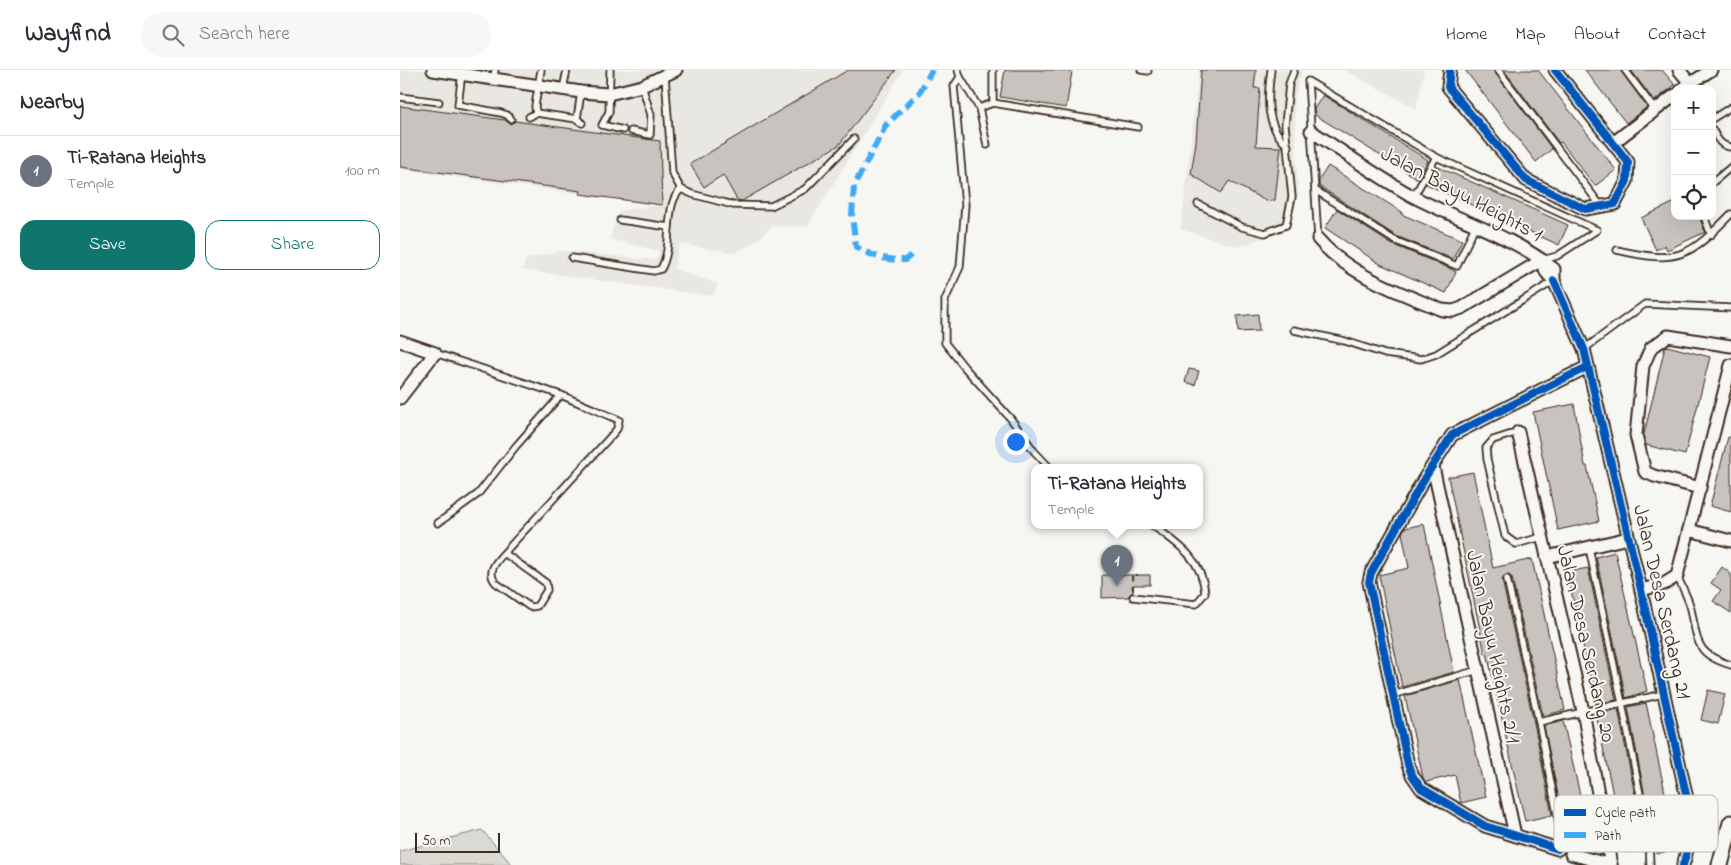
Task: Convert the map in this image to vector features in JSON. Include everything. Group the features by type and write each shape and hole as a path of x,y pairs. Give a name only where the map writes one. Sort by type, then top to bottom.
{"street":[{"path":"433,70 495,74 538,85 581,92 609,94 642,86 671,72"},
{"path":"1450,70 1448,87 1526,180 1585,210 1603,208 1615,204 1627,181 1628,162 1555,70"},
{"path":"1679,70 1686,85"},
{"path":"1688,85 1712,70"},
{"path":"1613,143 1671,98"},
{"name":"Jalan Bayu Heights 1","path":"1311,131 1414,196 1519,246 1542,260"},
{"path":"1318,239 1331,253 1373,280 1442,310 1453,312 1542,260"},
{"name":"Jalan Desa Serdang 21","path":"1542,260 1554,269 1554,281 1584,349 1641,590 1686,795"},
{"path":"1700,488 1645,472 1636,436 1643,366 1651,348 1668,336 1731,346"},
{"path":"400,341 436,353 400,398"},
{"path":"1641,590 1664,584 1677,576 1731,365"},
{"path":"1554,848 1485,826 1421,788 1408,765 1369,582 1371,573 1424,479 1452,435 1587,367"},
{"name":"Jalan Desa Serdang 20","path":"1518,432 1583,711 1598,795"},
{"name":"Jalan Bayu Heights 2/1","path":"1433,466 1515,835"},
{"path":"1689,530 1731,541"},
{"path":"1547,557 1628,538"},
{"path":"1720,865 1731,823"},
{"name":"Jalan Desa Serdang 20","path":"1609,852 1611,865"},
{"name":"Jalan Desa Serdang 21","path":"1684,865 1688,852"},
{"path":"1574,858 1611,865"}],"lane":[{"path":"536,113 535,106 541,70"},
{"path":"563,89 567,70"},
{"path":"610,70 609,112 602,125 623,130"},
{"path":"958,70 960,77 979,108 987,145"},
{"path":"993,70 993,104"},
{"path":"1141,70 1148,71"},
{"path":"1271,70 1268,87 1270,118 1277,136 1288,146"},
{"path":"1198,204 1242,227 1265,233 1286,225 1292,197 1285,125 1289,84 1294,70"},
{"path":"1498,70 1603,208"},
{"path":"1626,70 1655,110"},
{"path":"671,72 672,173 681,189 692,194 733,205 771,206 805,189 854,139"},
{"path":"466,73 458,105 501,113 511,119"},
{"path":"960,77 954,86 965,205 960,267 944,300 945,343 1011,419 1034,451 1046,464"},
{"path":"1318,239 1308,81 1436,157 1597,230 1557,256 1542,260"},
{"path":"631,131 650,135 651,115 642,86"},
{"path":"529,117 536,113 579,121 581,92"},
{"path":"400,97 439,102"},
{"path":"979,108 993,104 1138,127"},
{"path":"1716,116 1731,107"},
{"path":"1713,130 1720,143 1731,147"},
{"path":"1414,196 1436,157"},
{"path":"1716,180 1731,168"},
{"path":"572,258 654,271 661,269 668,246 671,207 675,196 681,189"},
{"path":"1315,190 1394,240 1457,266 1475,226"},
{"path":"1617,250 1647,257 1674,256 1692,250 1711,235 1731,214"},
{"path":"620,220 669,227"},
{"path":"1705,220 1711,235"},
{"path":"1294,330 1345,341 1385,354 1421,359 1436,354 1554,281"},
{"path":"1584,349 1645,304 1731,308"},
{"path":"436,353 561,395 619,420 619,425 612,436 504,553 494,564 491,572 492,579 530,607 537,606 547,590 546,583 504,553"},
{"path":"438,523 478,494 516,446 561,395"},
{"path":"1518,432 1493,440 1486,448 1500,517 1505,536 1516,544 1542,537"},
{"path":"1133,597 1196,604 1205,593 1204,582 1198,566 1184,549 1157,529"},
{"path":"1589,548 1640,795"},
{"path":"1677,576 1690,608 1695,636 1703,651 1716,661 1731,666"},
{"path":"1507,578 1554,798"},
{"path":"1393,695 1478,670"},
{"path":"1539,722 1664,694"},
{"path":"1649,852 1650,865"}],"path":[{"path":"1133,597 1132,575 1138,575"}],"shaded area":[{"path":"400,70 903,70 807,227 773,226 755,242 735,253 679,244 674,269 718,284 713,296 523,270 526,259 562,251 656,260 659,251 610,239 619,211 657,205 400,169"},
{"path":"1199,70 1302,70 1294,99 1298,195 1290,228 1238,247 1181,229"},
{"path":"1344,70 1424,70 1416,108"},
{"path":"482,830 512,865 400,865 400,851"}],"building":[{"path":"848,70 896,70 839,145 742,201 737,200 723,175 704,187 690,164"},
{"path":"1005,70 1058,70 1072,72 1066,108 1000,97"},
{"path":"1201,70 1256,70 1254,88 1260,88 1256,146 1281,147 1275,200 1266,201 1229,181 1221,193 1191,174 1196,142"},
{"path":"1465,70 1493,70 1552,149 1536,162"},
{"path":"1504,70 1538,70 1616,170 1595,186 1561,142 1559,143"},
{"path":"1585,70 1620,70 1647,107 1626,123"},
{"path":"1631,70 1662,70 1675,85 1671,85 1671,88 1654,101"},
{"path":"1323,95 1428,160 1418,179 1315,115 1314,109"},
{"path":"400,106 505,120 510,124 515,121 660,141 662,205 580,194 581,191 400,167"},
{"path":"1328,166 1402,212 1401,214 1462,240 1453,259 1396,236 1319,186 1319,180"},
{"path":"1436,166 1568,225 1559,245 1426,184"},
{"path":"1671,204 1671,220 1700,220 1705,232 1667,250 1665,245 1656,250 1641,218"},
{"path":"1337,209 1391,244 1456,272 1446,293 1380,264 1325,228"},
{"path":"1258,314 1259,331 1238,332 1237,316"},
{"path":"1665,347 1710,357 1685,455 1646,445 1644,434"},
{"path":"1189,369 1199,371 1195,385 1185,382"},
{"path":"1574,404 1585,466 1587,466 1599,521 1558,530 1533,412"},
{"path":"1728,437 1731,437 1731,512 1710,506"},
{"path":"1473,472 1493,568 1532,559 1565,710 1543,716 1512,578 1506,575 1502,580 1534,723 1552,815 1525,821 1487,653 1485,654 1448,477"},
{"path":"1424,524 1454,672 1402,687 1379,575 1409,568 1402,533 1405,528"},
{"path":"1615,552 1647,691 1626,698 1596,557"},
{"path":"1722,567 1731,574 1731,613 1713,601 1721,590 1711,583"},
{"path":"1588,568 1616,700 1596,704 1567,572"},
{"path":"1102,575 1150,575 1150,585 1133,585 1133,592 1128,597 1102,598"},
{"path":"1460,680 1486,797 1461,803 1455,775 1426,782 1423,778 1405,696"},
{"path":"1708,690 1725,694 1718,724 1701,720"},
{"path":"1646,703 1666,795 1645,795 1628,707"},
{"path":"1618,709 1635,795 1613,795 1596,714"},
{"path":"1563,721 1580,795 1558,795 1544,726"}],"marked path":[{"path":"911,255 905,260 886,259 874,256 856,247 852,216 854,186 886,125 920,92 932,70"}],"cycle path":[{"path":"1450,70 1448,87 1526,180 1585,209 1615,204 1627,181 1628,162 1555,70"},
{"path":"1554,281 1584,349 1641,590 1686,795"},
{"path":"1554,848 1485,826 1421,788 1408,765 1369,582 1371,573 1424,479 1452,435 1587,367"},
{"path":"1683,865 1686,852"}],"place":[{"name":"Ti-Ratana Heights","path":"1117,586"}]}
